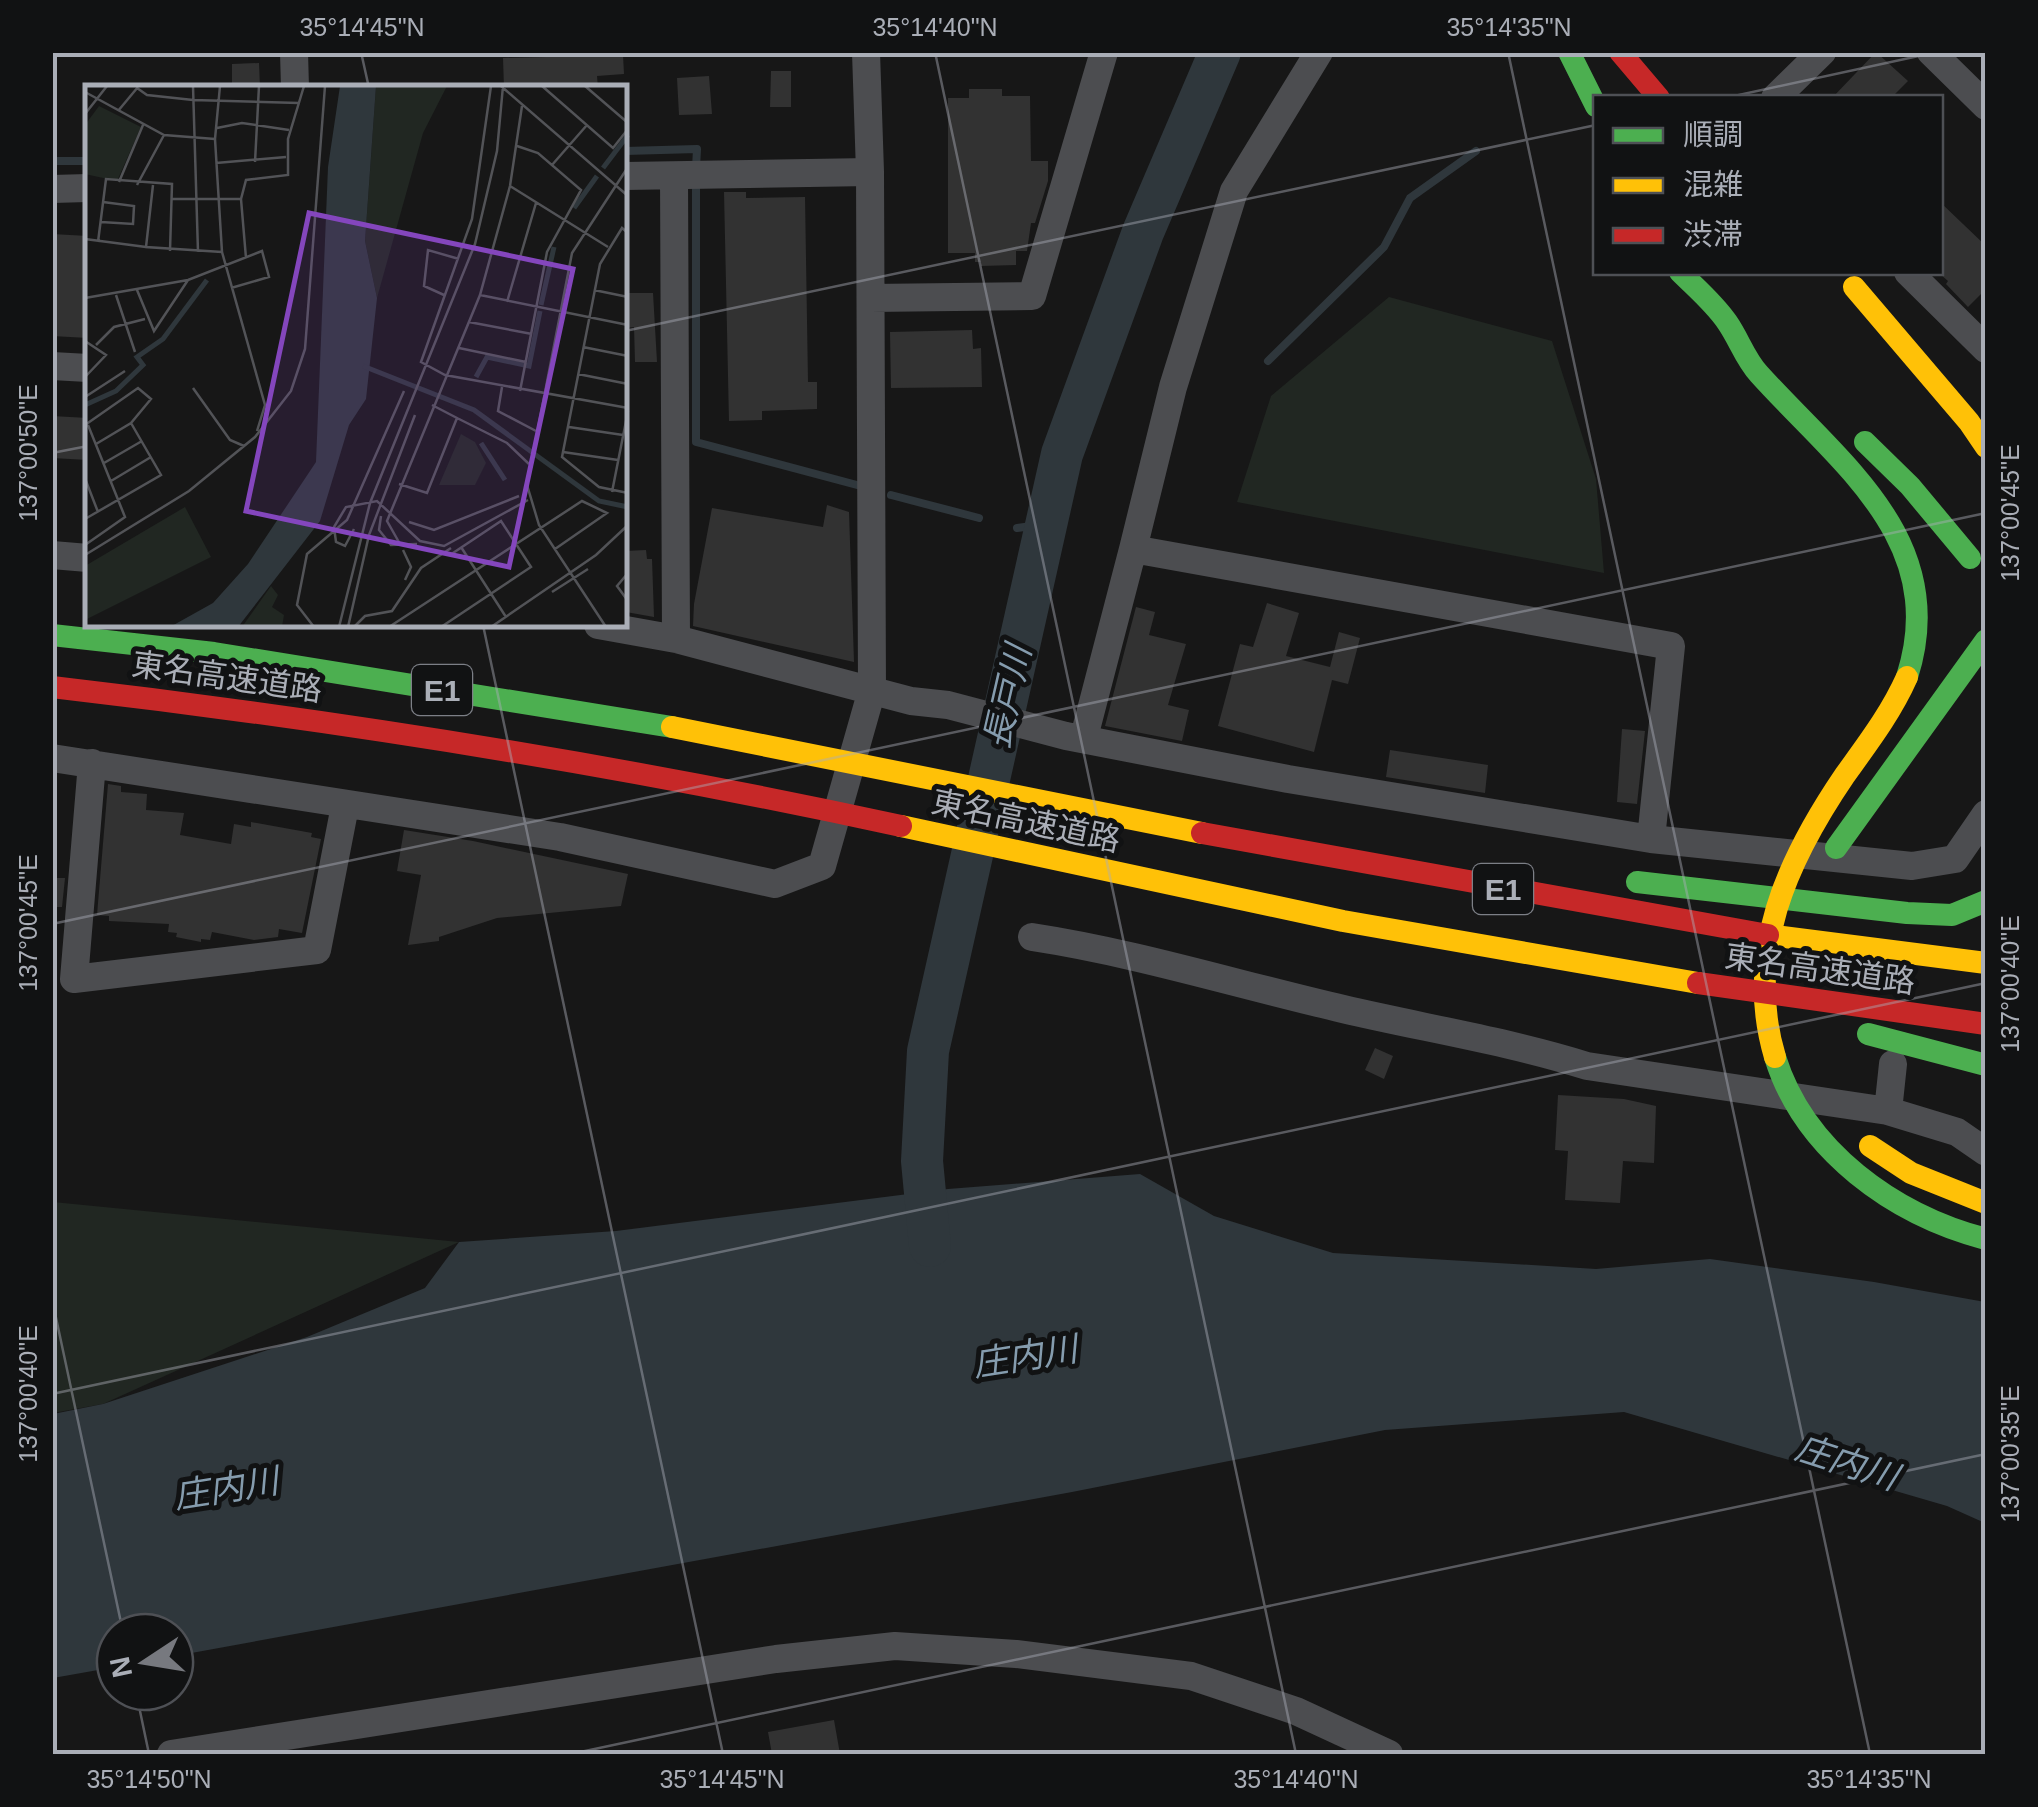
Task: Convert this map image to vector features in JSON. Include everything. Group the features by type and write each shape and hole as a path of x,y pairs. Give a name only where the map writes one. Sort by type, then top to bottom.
{"highway":[{"path":"1568,52 1593,100"},
{"path":"1620,52 1656,95"},
{"path":"1683,275 1723,316 1774,352"},
{"path":"1846,280 1941,352"},
{"path":"1846,280 1969,422 1986,447"},
{"path":"1723,316 1754,370 1866,483 1888,512 1912,574 1918,634 1901,696 1809,830 1768,924 1761,970 1772,1048 1782,1078 1842,1162 1881,1194 1933,1222 1986,1239"},
{"path":"1846,423 1910,486 1970,558"},
{"name":"東名高速道路","path":"52,635 214,653 654,724 830,756 1103,814 1776,936 1986,963"},
{"path":"1795,1027 1791,972 1798,927 1821,876 1845,833 1970,667 1986,640"},
{"name":"東名高速道路","path":"52,688 207,705 554,759 1342,921 1670,981 1986,1024"},
{"path":"1103,814 1206,832 1526,868"},
{"path":"1616,879 1907,912 1952,914 1986,900"},
{"path":"1670,981 1750,1008 1986,1065"},
{"path":"1815,1078 1850,1129 1877,1153 1910,1173 1986,1203"}],"street":[{"path":"294,52 295,85"},
{"path":"52,758 560,837 775,884 822,866 872,690 866,52"},
{"path":"871,298 1032,296 1104,52"},
{"path":"1075,737 1133,549 1173,387 1234,191 1319,52"},
{"path":"1778,95 1822,52"},
{"path":"1931,52 1986,106"},
{"path":"628,176 870,172"},
{"path":"676,639 687,175"},
{"path":"52,189 85,188"},
{"path":"1911,275 1983,342"},
{"path":"52,366 85,368"},
{"path":"1133,549 1670,646 1651,838"},
{"path":"52,555 85,558"},
{"path":"615,628 676,639 911,701 948,705 1075,737 1288,779 1651,838 1912,866 1954,859 1986,814"},
{"path":"92,763 74,979 316,950 345,806"},
{"path":"1909,898 1912,866"},
{"path":"1032,936 1102,948 1342,1008 1540,1051 1587,1066 1888,1111 1957,1132 1986,1152"},
{"path":"1888,1111 1893,1064"},
{"path":"171,1754 776,1659 895,1646 1016,1654 1192,1676 1296,1711 1389,1754"}],"shaded area":[{"path":"1389,297 1552,341 1596,479 1604,573 1237,502 1271,396"},
{"path":"53,1202 459,1242 103,1404 53,1413"}],"water":[{"name":"庄内川","path":"1140,1174 1214,1216 1333,1253 1596,1269 1710,1259 1985,1302 1985,1523 1947,1506 1624,1412 1385,1430 1072,1492 195,1652 195,1612 95,1612 95,1671 53,1678 53,1414 103,1404 307,1337 425,1288 459,1242 616,1231 948,1189"}],"building":[{"path":"1876,52 1908,81 1894,95 1835,95"},
{"path":"623,55 624,74 597,76 598,85 504,85 503,58"},
{"path":"259,63 260,85 232,85 232,64"},
{"path":"771,71 791,71 791,107 770,107"},
{"path":"709,76 712,114 679,115 677,78"},
{"path":"969,89 1002,89 1002,96 1030,96 1031,161 1048,161 1048,181 1035,223 1031,223 1027,251 1016,251 1016,265 981,266 981,262 975,262 975,253 948,253 948,98 969,98"},
{"path":"724,192 746,192 746,198 805,197 808,382 817,382 817,409 762,411 762,420 729,421"},
{"path":"1943,205 1986,246 1986,289 1968,307 1946,284 1948,281 1941,275"},
{"path":"52,234 85,236 85,338 52,336"},
{"path":"628,293 653,293 657,362 635,362 634,327 628,328"},
{"path":"972,330 973,349 981,348 982,387 891,388 890,332"},
{"path":"52,416 85,418 85,460 52,458"},
{"path":"827,505 849,512 854,662 693,626 712,508 823,527"},
{"path":"646,550 647,559 652,559 654,617 628,612 628,551"},
{"path":"1267,603 1299,613 1286,656 1330,667 1339,632 1360,638 1348,684 1332,680 1314,752 1218,726 1240,644 1253,647"},
{"path":"1136,607 1155,612 1149,635 1186,644 1168,705 1189,710 1182,741 1105,726"},
{"path":"1622,729 1645,731 1637,804 1617,802"},
{"path":"1390,750 1488,765 1485,793 1386,777"},
{"path":"108,784 121,786 121,792 147,794 146,810 184,813 180,835 231,844 234,824 251,827 251,822 312,833 311,837 321,839 302,933 279,929 278,937 254,940 212,932 210,940 201,942 176,937 177,933 168,932 169,924 109,921 109,916 97,915"},
{"path":"404,830 628,874 621,906 497,918 439,937 439,941 408,945 421,875 397,871"},
{"path":"52,878 65,878 62,907 52,907"},
{"path":"1375,1048 1393,1056 1384,1079 1365,1070"},
{"path":"1558,1095 1624,1099 1656,1106 1654,1163 1623,1161 1620,1203 1565,1200 1568,1151 1555,1150"},
{"path":"834,1720 840,1754 772,1754 768,1732"}],"waterway":[{"name":"長戸川","path":"930,1246 922,1161 928,1051 1062,454 1143,232 1220,52"},
{"path":"628,151 697,149 696,168"},
{"path":"1268,361 1384,247 1410,198 1476,151"},
{"path":"52,161 85,161"},
{"path":"696,182 696,442 857,485"},
{"path":"891,495 979,518"},
{"path":"1017,528 1047,524"}],"traffic: fast":[{"path":"1569,52 1593,100"},
{"path":"1683,275 1722,315 1759,374 1853,473 1880,507 1901,544 1914,584 1917,628 1907,677"},
{"path":"1865,442 1910,486 1970,558"},
{"path":"52,635 214,653 672,727"},
{"path":"1836,848 1986,640"},
{"path":"1637,882 1907,913 1952,915 1986,901"},
{"path":"1868,1034 1986,1065"},
{"path":"1775,1057 1807,1122 1857,1174 1918,1214 1986,1239"}],"traffic: slow":[{"path":"1854,287 1986,447"},
{"path":"1775,1057 1765,981 1768,944 1789,874 1824,807 1907,677"},
{"path":"672,727 1202,833"},
{"path":"901,826 1343,921 1698,983"},
{"path":"1768,935 1986,963"},
{"path":"1870,1146 1911,1173 1986,1203"}],"traffic: jam":[{"path":"1620,52 1656,95"},
{"path":"52,687 478,746 690,783 901,826"},
{"path":"1202,833 1768,935"},
{"path":"1698,983 1986,1024"}]}
